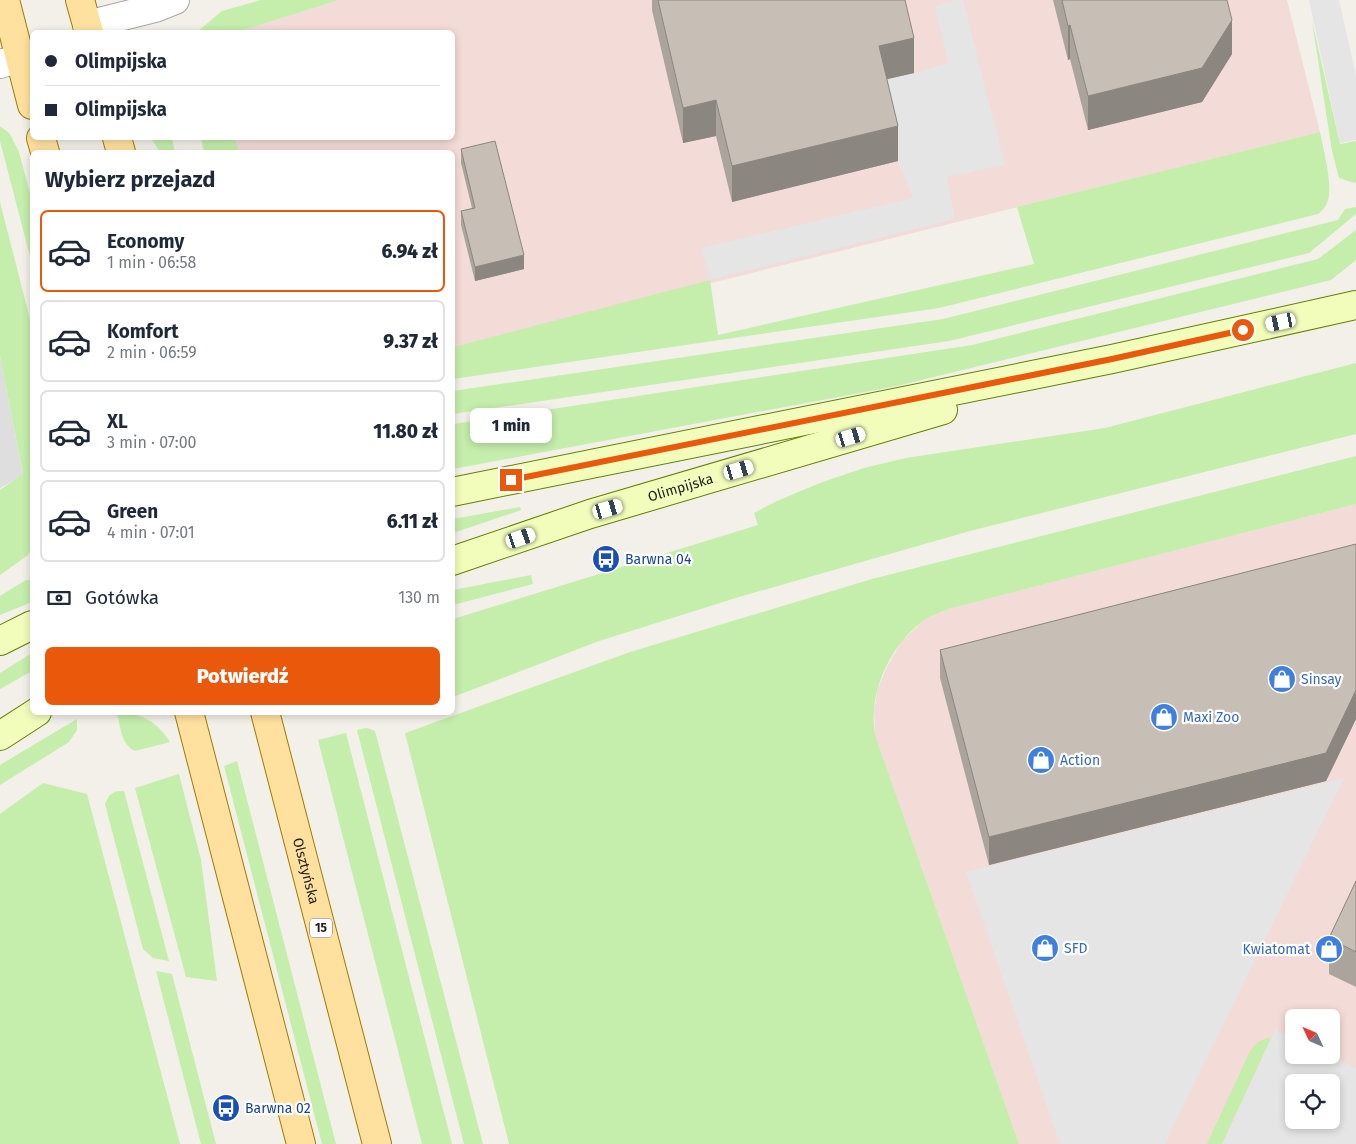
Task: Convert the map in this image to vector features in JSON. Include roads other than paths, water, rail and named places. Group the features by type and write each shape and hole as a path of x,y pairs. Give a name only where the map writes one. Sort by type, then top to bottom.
{"main road":[{"path":"5,0 10,61 30,101"},
{"name":"Olimpijska","path":"455,491 1112,359 1356,305"},
{"name":"Olimpijska","path":"455,561 590,514 1112,359"},
{"path":"0,641 30,626"},
{"path":"0,736 32,715"},
{"path":"190,715 301,1144"},
{"name":"Olsztyńska","path":"266,715 377,1144"}],"street":[{"path":"85,19 155,8 175,0"}],"place":[{"name":"Barwna 04","path":"606,559"},
{"name":"Sinsay","path":"1282,679"},
{"name":"Maxi Zoo","path":"1164,717"},
{"name":"Action","path":"1041,760"},
{"name":"SFD","path":"1045,948"},
{"name":"Kwiatomat","path":"1329,949"},
{"name":"Barwna 02","path":"226,1108"}]}
